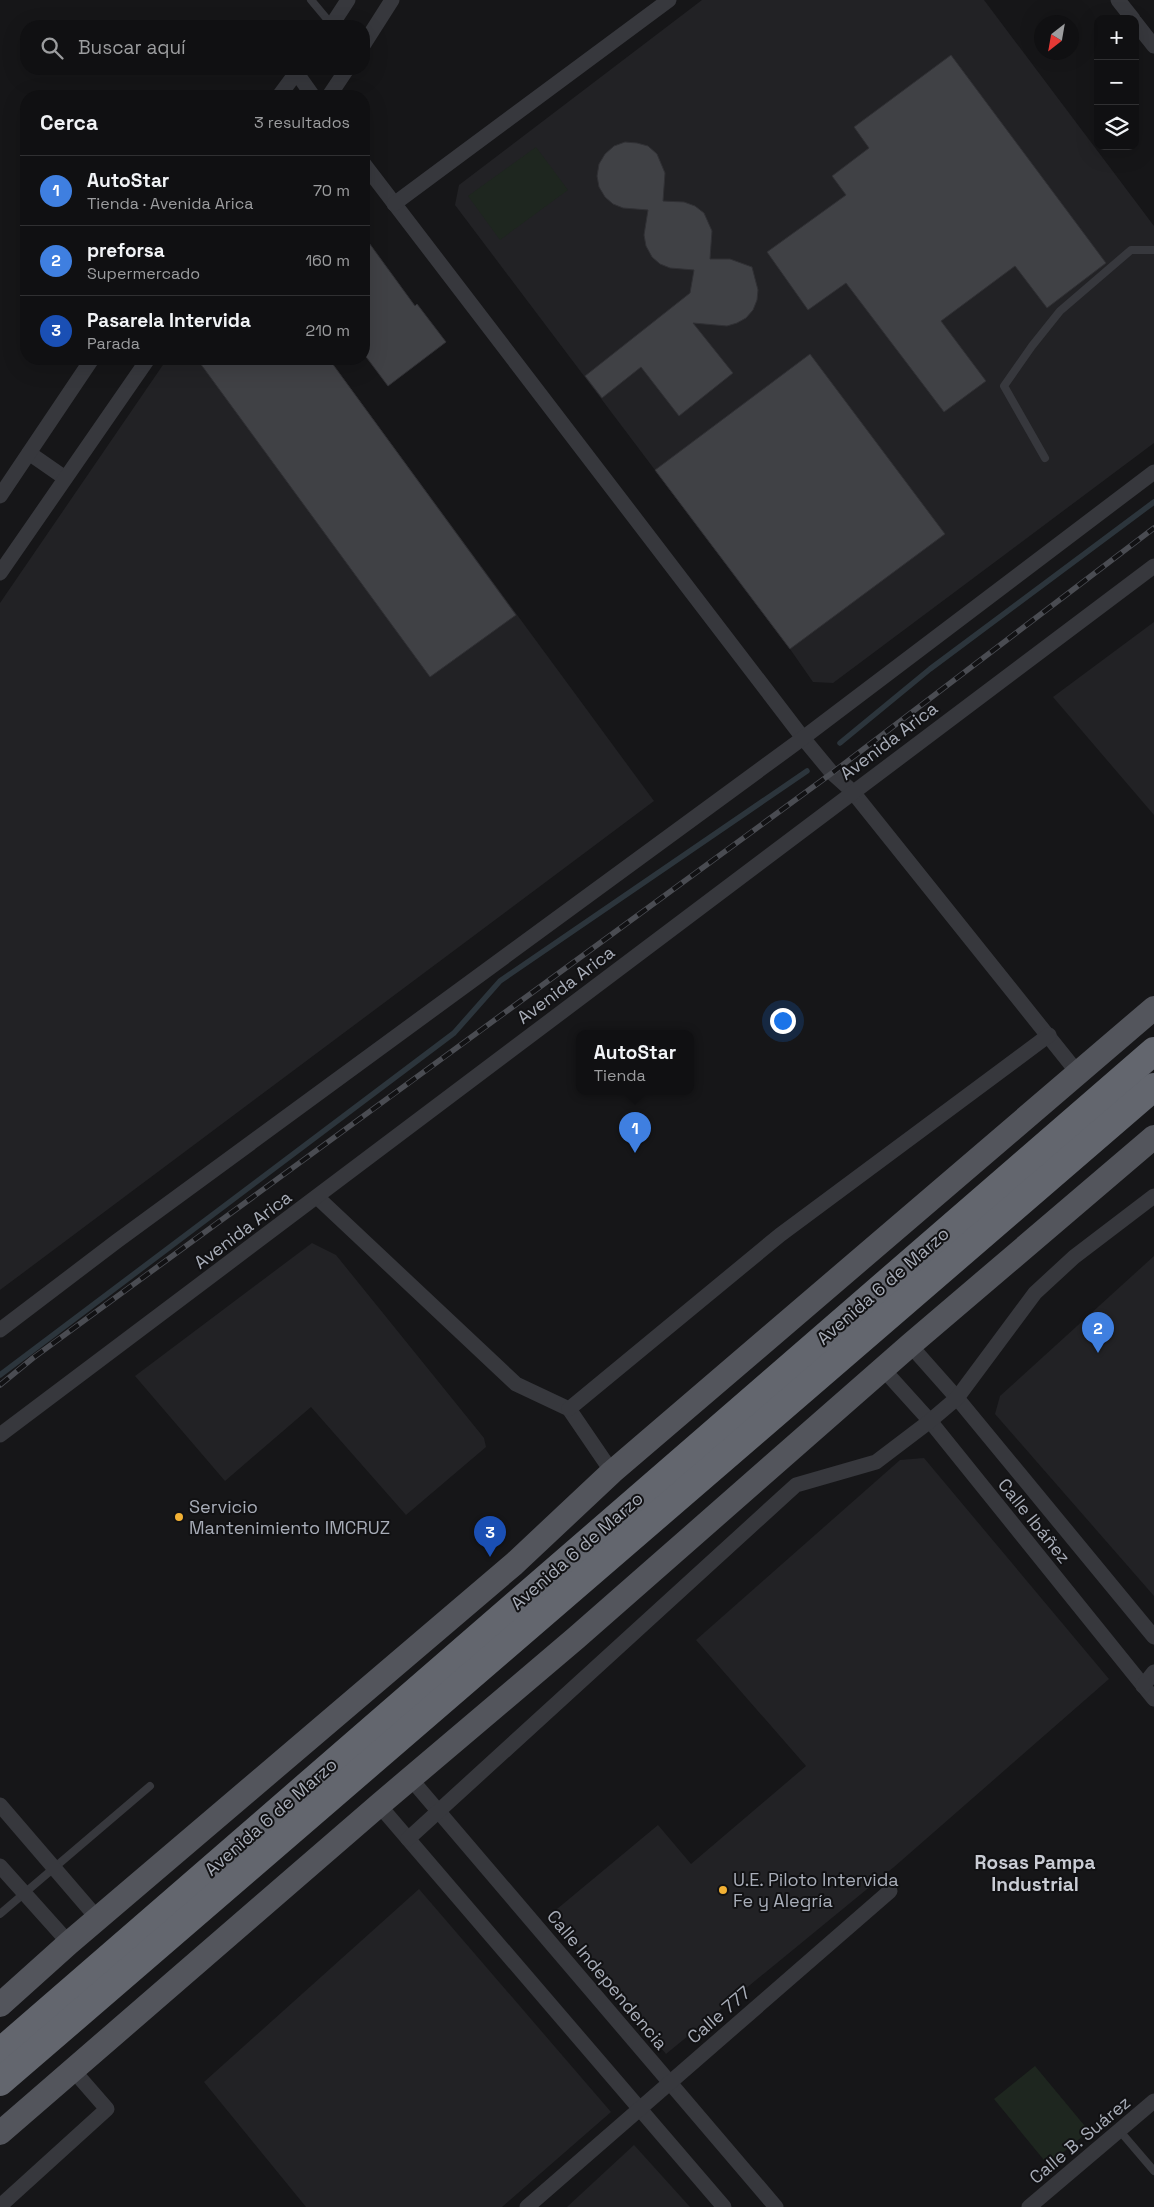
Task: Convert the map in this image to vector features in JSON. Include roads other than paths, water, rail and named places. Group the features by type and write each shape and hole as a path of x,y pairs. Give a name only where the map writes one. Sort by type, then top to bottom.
{"highway":[{"name":"Avenida 6 de Marzo","path":"0,2052 1154,1051"},
{"name":"Avenida 6 de Marzo","path":"0,2082 1150,1093"},
{"path":"0,2035 43,2015"}],"main road":[{"name":"Avenida 6 de Marzo","path":"0,2005 98,1918 514,1564 612,1472 1154,1008"},
{"path":"0,2133 379,1804 576,1638 910,1345 1154,1137"}],"street":[{"path":"335,20 348,0"},
{"path":"370,35 392,0"},
{"path":"394,204 668,0"},
{"path":"1118,0 1130,15"},
{"path":"1139,27 1154,46"},
{"path":"283,90 294,75"},
{"path":"301,75 310,90"},
{"path":"333,90 343,75"},
{"path":"370,172 803,738 832,772 852,791 1077,1072"},
{"path":"0,496 88,365"},
{"path":"0,573 144,365"},
{"path":"29,453 65,478"},
{"path":"0,1330 117,1241 803,738 1154,472"},
{"name":"Avenida Arica","path":"0,1435 852,791 1154,566"},
{"path":"570,1409 780,1235 1049,1035"},
{"path":"408,1839 796,1485 876,1462 930,1421 956,1398 1035,1292 1074,1257 1154,1196"},
{"path":"317,1197 516,1384 570,1409 612,1472"},
{"name":"Calle Ibáñez","path":"910,1345 1154,1637"},
{"name":"Calle Ibáñez","path":"883,1369 930,1421 1154,1699"},
{"path":"1143,1686 1154,1672"},
{"name":"Calle Independencia","path":"410,1778 776,2207"},
{"path":"379,1804 724,2207"},
{"path":"0,1805 98,1918"},
{"path":"0,1866 69,1943"},
{"name":"Calle 777","path":"527,2207 890,1891"},
{"path":"0,2206 107,2109 73,2070"},
{"name":"Calle B. Suárez","path":"1030,2207 1154,2101"}],"lane":[{"path":"311,0 328,20"},
{"path":"1045,458 1004,386 1060,311 1131,250 1154,250"},
{"path":"0,1914 150,1786"},
{"path":"1120,2130 1154,2171"}],"waterway":[{"path":"840,743 930,669 1154,502"},
{"path":"0,1375 454,1033 500,981 807,771"}],"railway":[{"path":"0,1385 33,1358 832,773 1154,528"}],"place":[{"name":"AutoStar","path":"635,1153"},
{"name":"preforsa","path":"1098,1353"},
{"name":"Servicio Mantenimiento IMCRUZ","path":"179,1517"},
{"name":"Pasarela Intervida","path":"490,1557"},
{"name":"U.E. Piloto Intervida Fe y Alegría","path":"723,1890"}],"district":[{"name":"Rosas Pampa Industrial","path":"1035,1873"}]}
